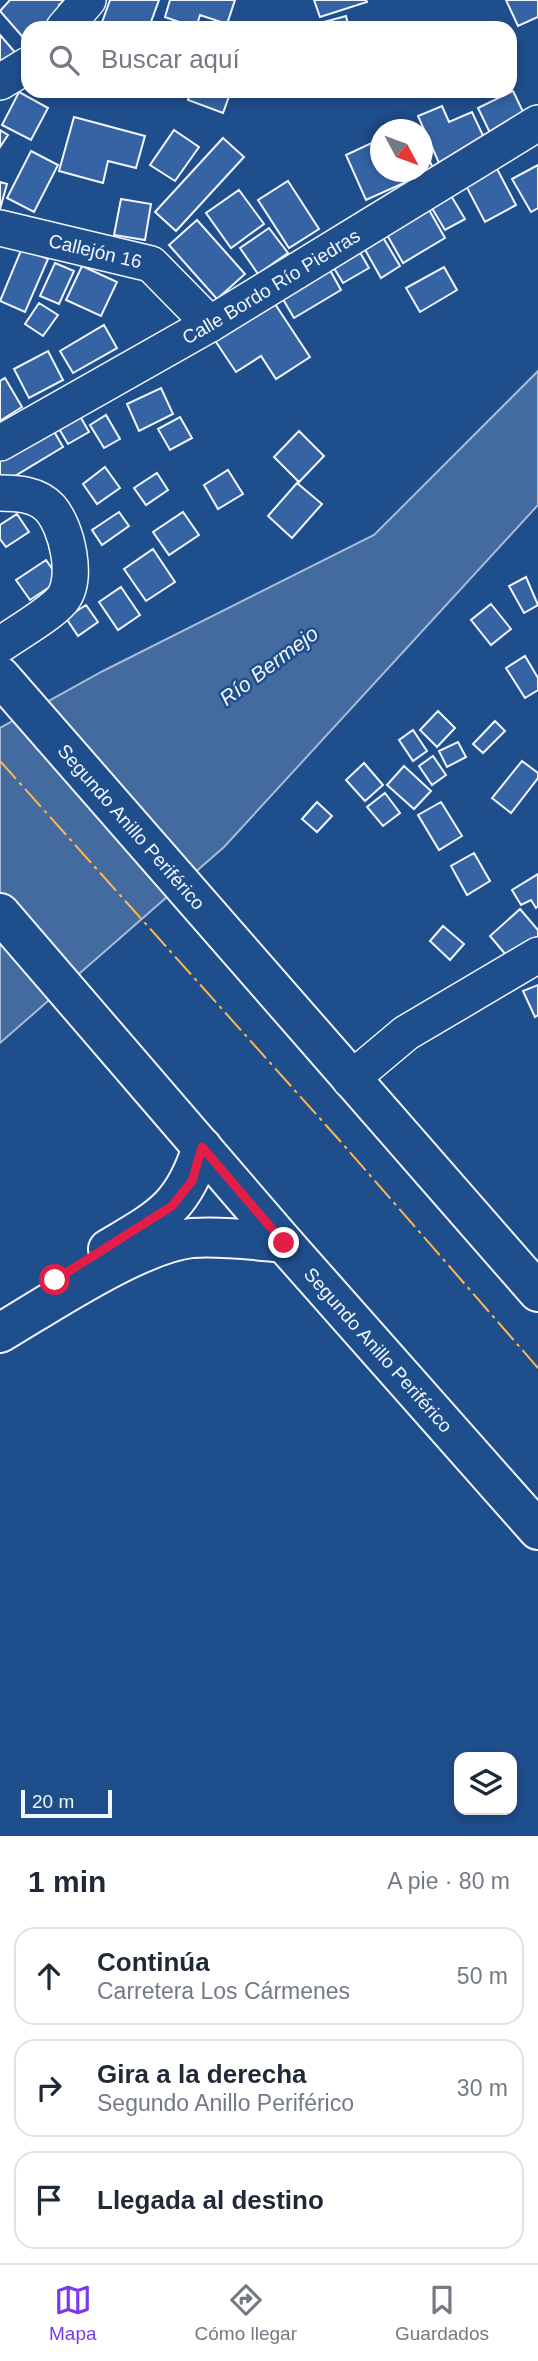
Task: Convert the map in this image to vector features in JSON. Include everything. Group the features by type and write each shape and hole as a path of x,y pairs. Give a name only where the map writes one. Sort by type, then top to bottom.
{"main road":[{"name":"Segundo Anillo Periférico","path":"0,676 350,1080 538,1292"},
{"name":"Segundo Anillo Periférico","path":"0,913 284,1243 538,1530"},
{"path":"0,1312 139,1230 172,1206 192,1181 202,1147"},
{"path":"0,1333 149,1249 190,1238 221,1237 284,1243"}],"street":[{"path":"70,21 88,0"},
{"path":"0,82 21,69"},
{"name":"Calle Bordo Río Piedras","path":"0,443 210,324 538,123"},
{"name":"Callejón 16","path":"0,229 151,264 210,324"},
{"path":"0,492 22,493 50,508 65,536 69,582 62,600 0,645"},
{"path":"350,1080 406,1033 538,955"}],"water":[{"name":"Río Bermejo","path":"538,371 538,505 224,847 0,1043 0,728 103,671 374,535"}],"building":[{"path":"10,0 65,0 59,5 68,16 62,21 21,21 21,35 0,11"},
{"path":"110,0 159,0 151,21 102,21"},
{"path":"170,0 235,0 228,21 200,15 198,21 176,21 165,17"},
{"path":"314,0 366,0 367,2 320,17"},
{"path":"506,0 538,0 538,17 518,26"},
{"path":"346,16 347,21 328,21"},
{"path":"0,35 19,57 0,73"},
{"path":"19,92 21,98 30,98 48,108 31,140 2,125"},
{"path":"189,98 228,98 223,113"},
{"path":"499,98 516,98 527,120 492,137 478,108"},
{"path":"442,106 449,122 472,112 486,142 439,163 433,150 433,119 419,119 418,116"},
{"path":"74,117 145,136 136,168 108,161 103,183 59,171"},
{"path":"0,130 8,135 0,147"},
{"path":"174,130 199,147 175,181 150,165"},
{"path":"223,138 244,157 176,231 155,212"},
{"path":"370,144 370,182 406,182 366,200 346,155"},
{"path":"31,151 58,165 34,212 7,198"},
{"path":"495,165 516,205 485,222 464,182"},
{"path":"538,165 538,208 531,212 512,179"},
{"path":"288,181 319,229 289,248 258,200"},
{"path":"0,182 7,184 0,209"},
{"path":"239,190 264,224 231,248 206,213"},
{"path":"450,194 465,219 445,230 430,205"},
{"path":"121,199 151,204 145,240 114,235"},
{"path":"424,201 445,238 403,263 382,226"},
{"path":"197,220 245,274 217,299 169,245"},
{"path":"269,228 288,253 258,274 240,248"},
{"path":"378,229 400,266 381,278 359,239"},
{"path":"354,242 369,268 343,283 328,258"},
{"path":"22,248 48,259 25,312 0,301"},
{"path":"325,261 341,290 294,318 277,289"},
{"path":"55,263 74,271 59,304 40,296"},
{"path":"82,266 117,282 101,316 66,300"},
{"path":"444,267 457,290 420,312 406,288"},
{"path":"273,301 310,357 276,379 261,356 236,372 214,339"},
{"path":"39,303 58,315 43,336 25,324"},
{"path":"104,325 117,348 73,373 60,351"},
{"path":"48,351 63,380 29,398 14,369"},
{"path":"5,378 22,407 0,421 0,381"},
{"path":"161,388 173,414 139,431 127,404"},
{"path":"76,409 89,432 68,444 55,422"},
{"path":"106,415 120,439 104,448 90,425"},
{"path":"180,417 192,438 170,450 158,429"},
{"path":"48,421 63,447 0,485 0,449"},
{"path":"299,431 324,456 299,482 274,457"},
{"path":"105,467 120,488 97,504 83,484"},
{"path":"228,470 243,494 218,509 204,485"},
{"path":"157,473 168,490 146,505 134,488"},
{"path":"297,483 322,504 292,538 268,516"},
{"path":"119,512 129,526 102,545 92,530"},
{"path":"183,512 199,535 169,555 153,532"},
{"path":"17,514 29,532 6,547 0,539 0,525"},
{"path":"153,549 175,582 146,601 124,569"},
{"path":"46,560 60,580 30,600 16,580"},
{"path":"526,577 538,605 524,613 509,586"},
{"path":"121,587 140,615 118,630 99,602"},
{"path":"491,604 511,629 491,645 471,620"},
{"path":"86,605 98,622 78,636 66,618"},
{"path":"525,656 538,678 538,690 525,698 506,668"},
{"path":"438,711 455,728 437,747 420,730"},
{"path":"495,721 505,731 483,753 473,744"},
{"path":"413,730 427,751 413,761 399,740"},
{"path":"458,742 466,757 447,767 439,751"},
{"path":"433,756 446,775 432,785 419,766"},
{"path":"522,761 538,773 538,778 511,813 492,798"},
{"path":"364,763 383,785 365,801 346,780"},
{"path":"404,766 431,791 414,809 387,785"},
{"path":"385,793 400,813 383,826 367,807"},
{"path":"317,802 332,816 317,832 302,819"},
{"path":"441,802 462,836 439,850 418,815"},
{"path":"474,853 490,881 467,895 451,866"},
{"path":"538,874 538,906 536,908 531,900 521,905 512,890"},
{"path":"520,909 538,930 538,939 512,962 490,936"},
{"path":"443,926 464,944 450,960 430,941"},
{"path":"538,985 538,1015 535,1017 523,991"}],"power":[{"path":"0,761 341,1142 538,1368"}],"route":[{"path":"55,1280 139,1230 172,1206 192,1181 202,1147 284,1243"}]}
